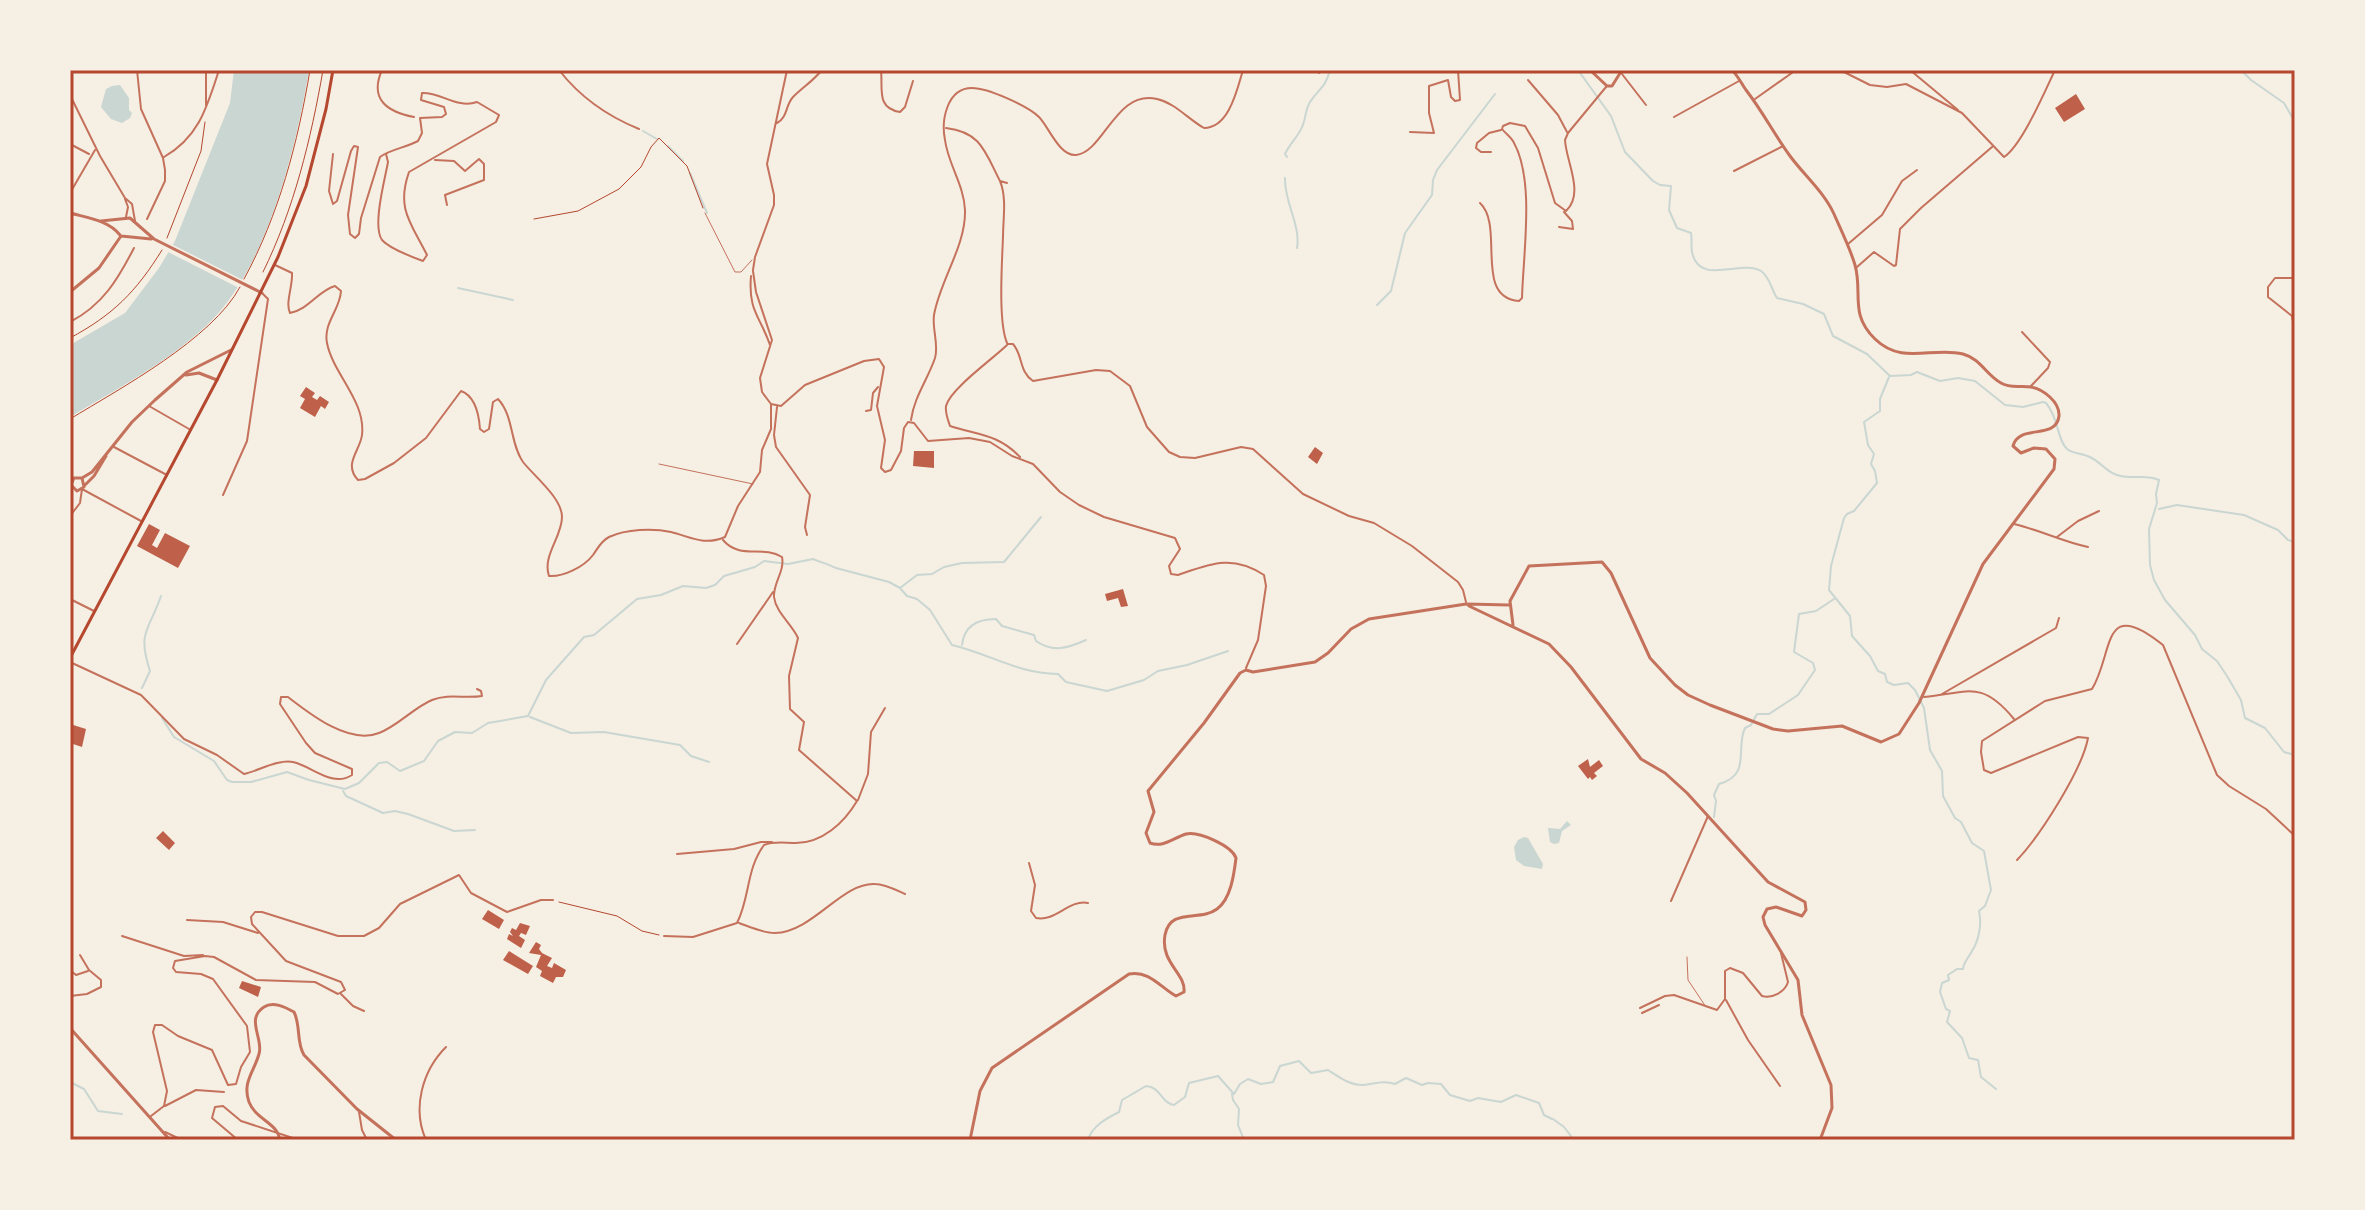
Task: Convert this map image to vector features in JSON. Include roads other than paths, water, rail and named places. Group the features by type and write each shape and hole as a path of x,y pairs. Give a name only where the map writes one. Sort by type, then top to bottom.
{"main road":[{"path":"70,660 275,265 306,186 323,125 333,70"}],"street":[{"path":"137,70 145,121 163,158 165,181 147,219"},
{"path":"206,70 206,107"},
{"path":"163,158 180,148 198,128 219,70"},
{"path":"382,70 376,84 380,98 398,113 420,118 446,114 444,107 421,100 425,92 464,105 477,102 499,116 433,160 409,172 402,193 409,220 427,255 423,261 386,243 380,235 378,218 388,162 386,154"},
{"path":"559,70 593,104 639,129"},
{"path":"771,346 751,302 755,257 774,205 767,164 787,70"},
{"path":"776,124 784,119 793,97 809,86 822,70"},
{"path":"881,70 883,103 895,111 900,112 905,107 913,81"},
{"path":"807,535 805,527 810,495 776,447 777,406 805,385 873,358 883,364 877,411 886,445 881,468 885,472 891,470 900,455 904,428 911,422 915,403 935,357 934,315 964,222 963,196 946,145 948,106 953,97 963,89 977,88 1024,106 1038,115 1064,151 1075,155 1092,145 1120,111 1132,102 1147,98 1157,98 1171,104 1204,128 1215,126 1225,117 1243,70"},
{"path":"1410,132 1434,133 1429,113 1429,86 1448,80 1451,97 1455,101 1460,100 1458,70"},
{"path":"1590,70 1607,86"},
{"path":"1513,625 1509,605 1529,566 1602,562 1611,573 1650,658 1688,695 1773,729 1788,731 1842,726 1881,742 1899,734 1919,703 1983,564 2051,475 2055,464 2053,454 2046,449 2034,448 2018,453 2013,446 2014,440 2025,433 2047,431 2057,421 2055,403 2039,390 2001,383 1982,364 1965,355 1910,355 1880,344 1870,333 1860,313 1856,267 1828,202 1783,145 1755,99 1732,70"},
{"path":"1755,99 1796,70"},
{"path":"1840,70 1870,85 1887,87 1906,84 1962,113"},
{"path":"1910,70 1977,127 2001,156 2007,156 2035,111 2055,70"},
{"path":"1568,133 1607,86 1612,86 1621,71 1646,105"},
{"path":"1528,80 1558,115 1568,133 1565,149 1574,185 1571,207 1563,211"},
{"path":"1674,117 1740,80"},
{"path":"70,95 96,149 125,198 128,207 126,217"},
{"path":"333,154 329,191 333,204 337,201 351,151 354,146 358,147 348,215 350,234 355,238 359,234 380,157 418,141 422,133 420,118"},
{"path":"1491,152 1478,151 1477,143 1510,123 1525,126 1538,148 1555,203 1572,221 1573,227 1569,230 1559,227"},
{"path":"945,128 967,132 975,137 1000,181 1004,223 1003,325 1008,344"},
{"path":"1480,203 1485,207 1491,225 1494,280 1505,296 1519,301 1522,298 1526,233 1522,168 1514,143 1502,129"},
{"path":"70,144 90,155"},
{"path":"1734,171 1783,145"},
{"path":"1856,267 1874,252 1896,265 1900,229 1993,147"},
{"path":"70,193 96,149"},
{"path":"433,160 454,161 465,171 479,159 483,162 484,180 445,195 447,205"},
{"path":"1847,244 1882,215 1902,181 1917,170"},
{"path":"1000,181 1007,183"},
{"path":"125,198 132,204 135,224 132,236"},
{"path":"70,213 101,221 118,221 126,217"},
{"path":"126,217 154,239 262,293 268,299 247,441 223,495"},
{"path":"101,221 121,236 154,239"},
{"path":"116,231 118,221"},
{"path":"71,290 99,268 121,236"},
{"path":"70,322 95,306 110,291 134,248"},
{"path":"275,265 292,273 290,313 314,302 331,287 335,286 341,291 328,323 326,337 330,353 361,420 362,437 355,449 351,470 358,480 409,453 437,426 459,392 465,391 476,408 480,429 484,432 489,429 493,402 498,399 502,402 521,459 561,510 562,520 547,567 549,576 561,575 584,563 604,539 621,533 663,531 706,542 722,538 760,472 761,455 771,429 771,404"},
{"path":"753,271 756,292 771,335 771,346 760,378 762,392 771,404 777,406"},
{"path":"2295,278 2275,278 2267,292 2268,297 2292,316 2295,332"},
{"path":"2022,332 2050,362 2030,387"},
{"path":"1008,344 947,402 946,413 950,426 979,431 995,438 1021,458"},
{"path":"1008,344 1017,348 1024,371 1033,381 1101,369 1117,375 1130,386 1147,427 1174,455 1195,458 1241,447 1253,449 1303,494 1349,516 1374,523 1412,546 1458,582 1466,604"},
{"path":"108,453 89,475 72,478 71,485 77,491 94,476 113,446 148,406 194,367 233,349"},
{"path":"182,376 199,373 217,380"},
{"path":"866,411 871,410 873,393 879,387"},
{"path":"148,406 190,429"},
{"path":"911,422 928,441 976,438 990,442 1033,464 1060,492 1079,505 1104,517 1175,538 1180,549 1169,566 1171,574 1178,575 1224,561 1254,569 1264,575 1266,586 1258,640 1246,670 1240,673 1148,791 1154,812 1146,833 1150,843 1161,845 1187,834 1195,834 1230,847 1236,854 1229,891 1221,905 1212,912 1178,917 1167,929 1165,951 1170,965 1184,984 1184,992 1176,996 1147,975 1139,972 1129,974 1040,1034 996,1065 985,1078 970,1140"},
{"path":"113,446 166,475"},
{"path":"70,516 80,503 84,487 82,478"},
{"path":"84,487 142,522"},
{"path":"2056,537 2099,511"},
{"path":"2013,523 2069,544 2088,547"},
{"path":"722,538 738,552 770,552 784,563 774,591 737,644"},
{"path":"774,591 777,606 798,638 789,676 789,697 790,709 804,722 799,750 857,801"},
{"path":"70,599 95,612"},
{"path":"1466,604 1549,644 1571,667 1641,759 1665,773 1708,815 1768,882 1805,902 1806,910 1802,916 1770,907 1765,911 1765,925 1798,980 1802,1015 1831,1085 1832,1108 1820,1140"},
{"path":"1246,670 1253,672 1315,662 1351,629 1369,619 1466,604 1509,605"},
{"path":"1942,694 2056,628 2059,618"},
{"path":"2017,860 2030,847 2059,801 2084,753 2088,738 2078,737 1991,773 1984,770 1982,741 2045,701 2092,689 2099,677 2107,641 2118,627 2133,626 2148,632 2163,645 2217,775 2266,809 2295,836"},
{"path":"70,660 141,695 184,739 217,755 244,774 288,762 320,775 343,779 352,775 352,769 319,755 306,743 280,704 281,697 288,697 324,724 368,735 379,733 431,700 451,695 482,696 477,689"},
{"path":"1922,697 1963,691 1983,693 1993,696 2014,720"},
{"path":"677,854 734,849 761,842 804,842 822,837 847,815 857,801 868,774 871,732 885,708"},
{"path":"1671,901 1708,815"},
{"path":"737,923 755,859 764,845 773,842"},
{"path":"1029,863 1035,885 1031,911 1036,918 1046,919 1081,902 1088,903"},
{"path":"340,994 345,988 341,982 286,961 259,933 250,921 251,916 258,911 338,936 364,936 379,928 400,904 459,875 471,893 507,912 541,900 553,900"},
{"path":"664,936 693,937 737,923 778,933 808,923 832,903 866,885 877,884 905,894"},
{"path":"187,920 223,922 259,933"},
{"path":"122,936 181,955 200,953 222,960 256,980 315,982 340,994 364,1011"},
{"path":"1780,1086 1748,1040 1725,999 1724,975 1730,968 1743,973 1765,997 1783,990 1788,982 1781,950"},
{"path":"70,996 87,994 101,987 101,980 89,970 80,955"},
{"path":"164,1106 167,1091 153,1032 155,1025 162,1025 178,1036 212,1050 228,1085 236,1084 241,1067 250,1055 247,1026 216,983 206,975 179,973 173,968 177,960 203,956"},
{"path":"70,970 76,975 89,970"},
{"path":"1640,1008 1674,995 1717,1010 1725,999"},
{"path":"280,1140 275,1127 256,1114 247,1094 248,1077 260,1049 255,1017 261,1009 270,1005 294,1012 301,1051 359,1110 396,1140"},
{"path":"1642,1013 1659,1005"},
{"path":"70,1028 170,1140"},
{"path":"426,1140 420,1122 425,1079 430,1067 446,1047"},
{"path":"149,1117 196,1090 224,1092"},
{"path":"238,1140 212,1118 215,1107 223,1106 241,1121 299,1140"},
{"path":"359,1110 361,1127 367,1140"},
{"path":"160,1129 182,1140"}],"lane":[{"path":"705,213 735,272 744,270 755,257"},
{"path":"659,464 753,484"},
{"path":"1687,957 1687,977 1706,1007"}],"waterway":[{"path":"1287,157 1285,154 1300,131 1308,105 1324,85 1330,70"},
{"path":"1578,70 1611,116 1625,152 1653,181 1671,186 1669,210 1677,228 1691,233 1692,252 1703,268 1753,268 1761,271 1777,298 1803,304 1824,314 1833,336 1867,354 1890,376 1917,372 1940,381 1958,378 1975,381 2005,405 2023,407 2046,403 2067,449 2090,457 2116,475 2159,480 2157,503 2149,529 2150,565 2154,580 2202,649 2217,661 2227,676 2241,700 2245,718 2265,728 2284,752 2295,755"},
{"path":"2241,70 2284,103 2295,122"},
{"path":"1377,305 1391,291 1405,233 1432,195 1437,170 1495,94"},
{"path":"643,131 657,139"},
{"path":"668,146 683,161"},
{"path":"690,173 707,213"},
{"path":"1285,178 1297,231 1297,248"},
{"path":"458,288 513,300"},
{"path":"1889,377 1880,399 1880,411 1864,422 1868,445 1874,454 1871,464 1877,483 1854,511 1844,518 1831,566 1829,590 1850,616 1852,636 1870,656 1878,671 1885,674 1887,682 1894,685 1908,683 1915,690 1924,708 1930,750 1942,771 1943,796 1972,843 1984,851 1991,890 1985,906 1979,911 1978,937 1963,969 1948,975 1949,980 1942,983 1940,992 1946,1009 1950,1011 1947,1022 1962,1038 1969,1058 1978,1060 1981,1077 1996,1089"},
{"path":"2159,509 2177,505 2244,515 2278,530 2288,540 2295,542"},
{"path":"900,588 917,575 932,574 944,567 962,563 1004,562 1041,517"},
{"path":"162,718 174,737 214,761 227,780 232,782 251,782 287,772 345,789 359,783 379,763 387,762 400,771 424,761 438,741 455,732 472,733 488,723 528,716 546,680 584,637 594,635 637,599 661,595 683,586 706,588 715,585 724,576 755,567 764,561 788,564 813,559 889,582 930,610 952,645 1016,667 1058,674 1066,682 1107,691 1144,680 1158,671 1228,651"},
{"path":"142,688 150,671 145,639 161,596"},
{"path":"1714,817 1714,795 1719,784 1729,780 1739,768 1745,728 1751,725 1757,714 1769,714 1798,695 1815,670 1813,663 1794,652 1799,614 1816,611 1834,599"},
{"path":"962,645 969,628 983,620 996,619 1002,626 1034,635 1036,641 1048,647 1067,647 1086,640"},
{"path":"530,717 571,733 604,732 680,745 691,756 709,762"},
{"path":"343,791 346,796 383,813 395,811 408,814 454,831 475,830"},
{"path":"1088,1140 1096,1127 1119,1112 1122,1100 1146,1086 1155,1089 1174,1105 1185,1097 1189,1083 1218,1076 1234,1094 1240,1084 1248,1079 1261,1084 1273,1082 1280,1066 1299,1061 1311,1073 1328,1070 1358,1085 1395,1084 1406,1078 1422,1085 1441,1084 1450,1095 1470,1101 1478,1098 1501,1102 1516,1095 1539,1103 1544,1115 1552,1119"},
{"path":"70,1082 84,1089 98,1111 122,1114"},
{"path":"1232,1094 1239,1109 1238,1125 1244,1140"},
{"path":"1553,1119 1574,1140"}]}
